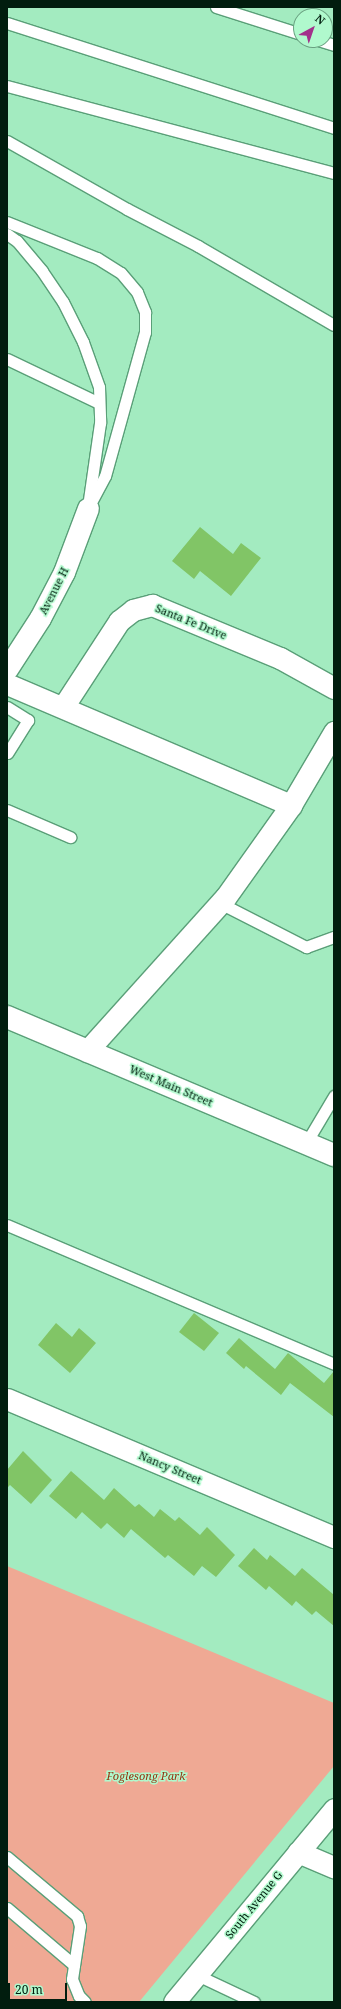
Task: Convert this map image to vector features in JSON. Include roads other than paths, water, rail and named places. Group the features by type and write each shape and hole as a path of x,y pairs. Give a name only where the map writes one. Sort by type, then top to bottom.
{"main road":[{"name":"West Main Street","path":"7,1017 334,1155"}],"street":[{"name":"Avenue H","path":"7,668 40,618 64,572 88,508"},
{"name":"Santa Fe Drive","path":"64,707 119,621 133,610 152,606 280,658 334,688"},
{"path":"7,684 291,805"},
{"path":"87,1051 220,903 291,805 334,732"},
{"name":"Nancy Street","path":"7,1399 334,1537"},
{"name":"South Avenue G","path":"174,2002 334,1809"},
{"path":"298,1852 334,1867"}],"lane":[{"path":"216,7 293,31"},
{"path":"7,23 334,128"},
{"path":"7,86 334,173"},
{"path":"7,141 127,209 198,246 334,325"},
{"path":"7,222 97,258 120,273 137,292 145,312 145,332 105,476 88,508"},
{"path":"7,234 17,242 42,271 62,302 83,342 99,387 100,423 88,508"},
{"path":"7,359 100,403"},
{"path":"7,707 28,720 7,753"},
{"path":"7,810 70,837"},
{"path":"220,903 306,947 334,937"},
{"path":"306,1144 334,1096"},
{"path":"7,1225 334,1364"},
{"path":"7,1857 77,1916 80,1926 72,1979 79,1996 85,2002"},
{"path":"7,1908 74,1964"},
{"path":"197,1975 254,2002"}],"park label":[{"name":"Foglesong Park","path":"146,1776"}]}
